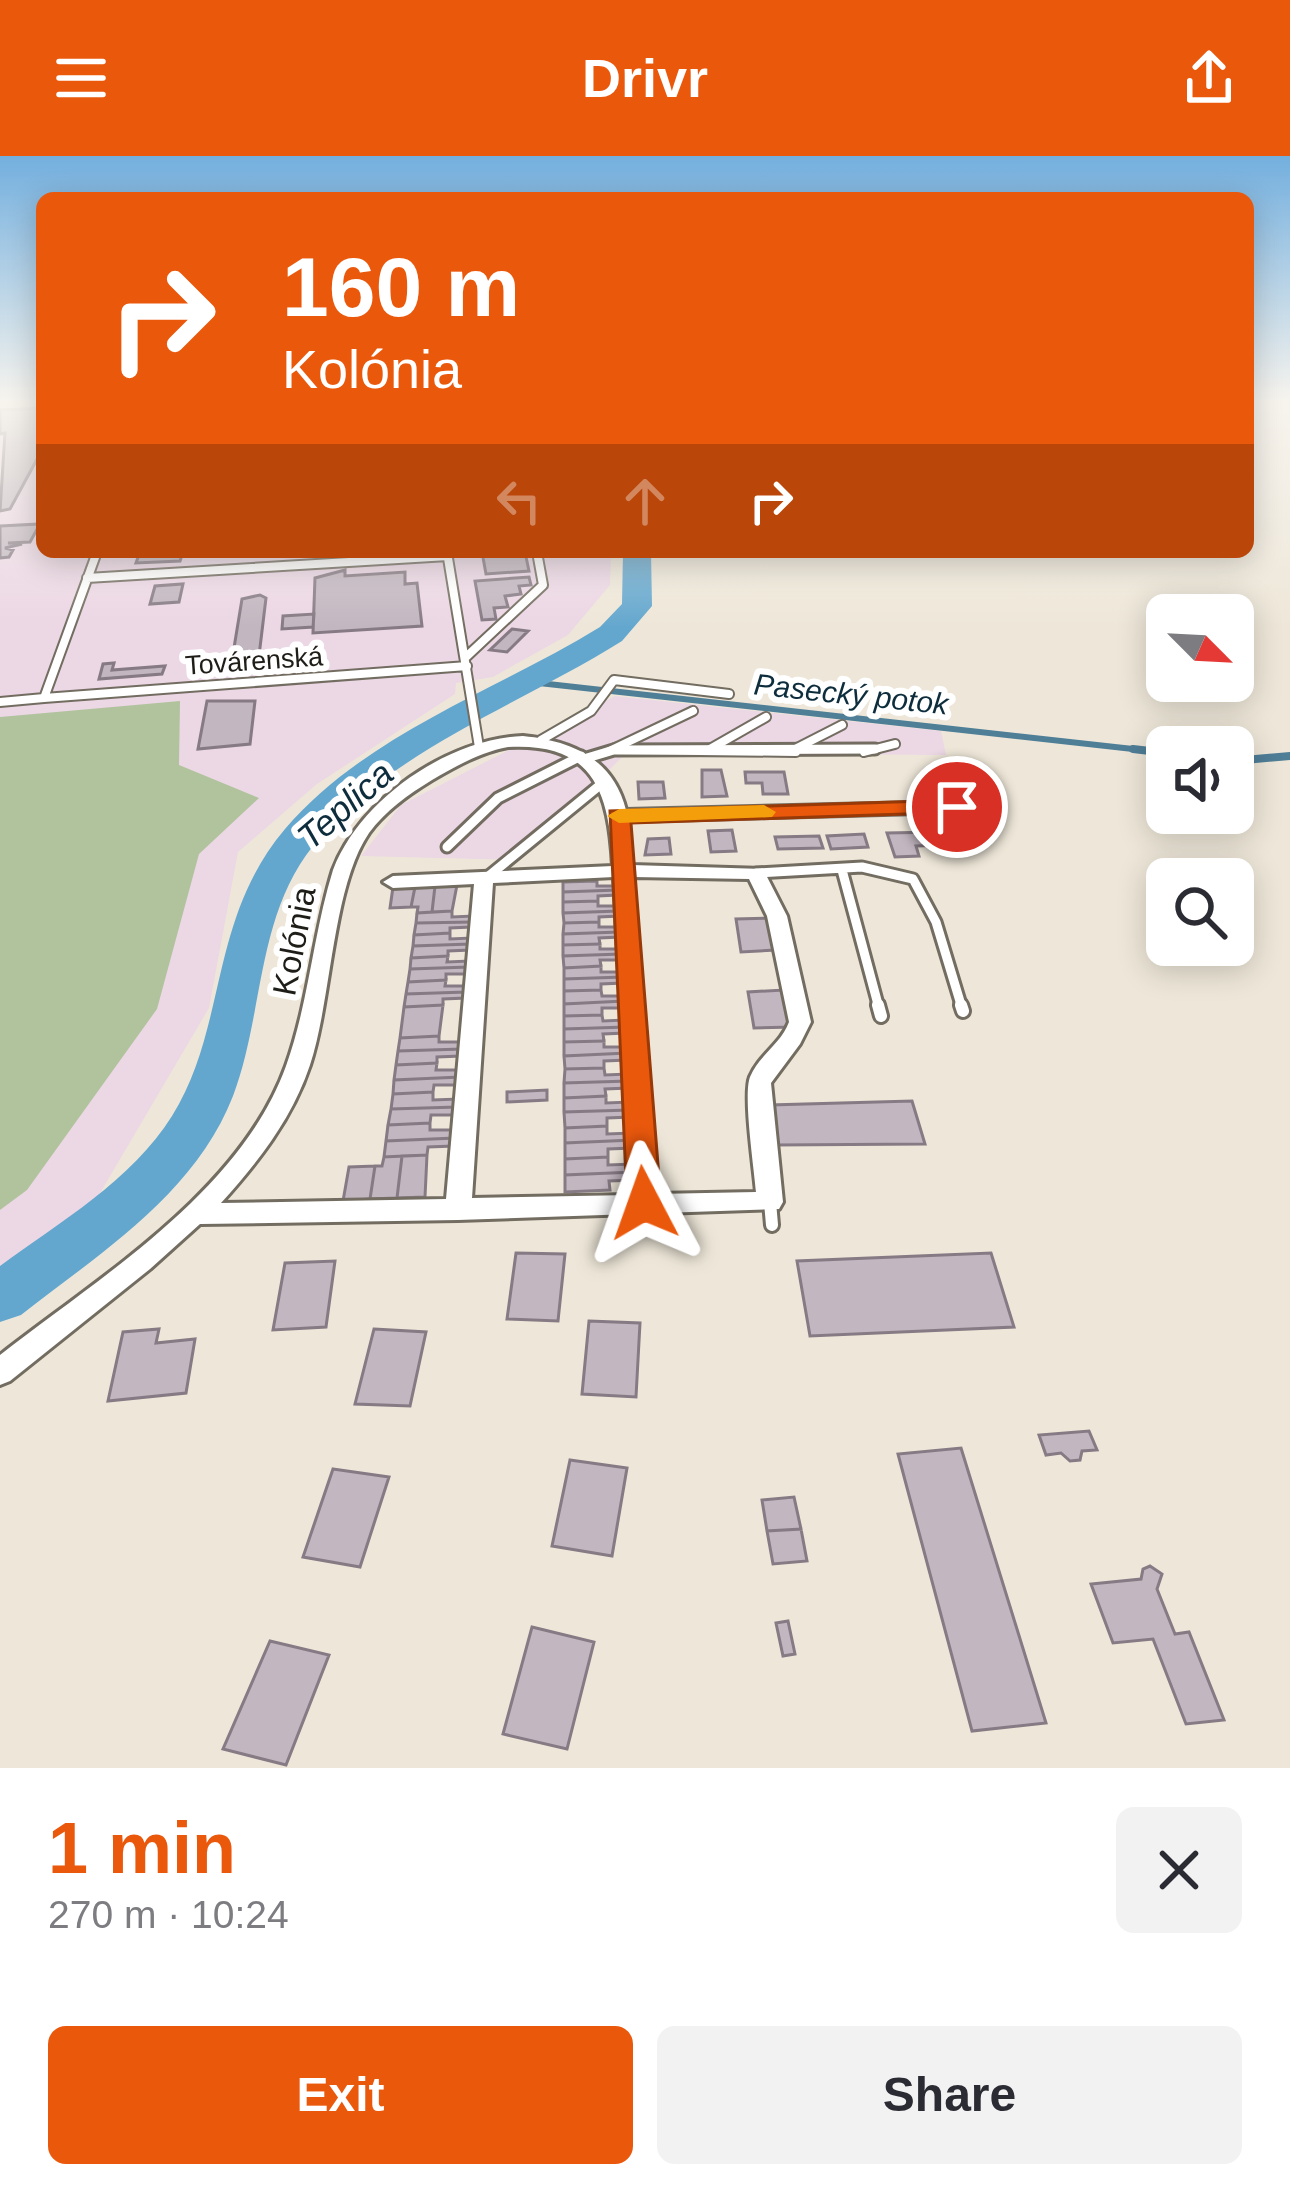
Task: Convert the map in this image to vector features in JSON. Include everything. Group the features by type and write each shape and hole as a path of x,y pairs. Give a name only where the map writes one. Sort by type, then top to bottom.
{"street":[{"name":"Kolónia","path":"0,1372 193,1214 263,1136 288,1095 306,1047 336,892 359,835 408,788 478,741 541,740 584,757 608,778"},
{"path":"608,778 619,816 644,1203"},
{"path":"619,816 957,807"},
{"path":"193,1214 644,1203 771,1214 759,1083 762,1072 798,1032 800,1022 777,916 756,873 623,871 393,882"},
{"path":"458,1210 484,880"}],"lane":[{"path":"44,698 95,558"},
{"path":"87,578 387,558"},
{"path":"448,558 478,741"},
{"path":"467,662 543,585 538,558"},
{"name":"Továrenská","path":"0,702 467,662"},
{"path":"541,740 603,699 614,680 729,694"},
{"path":"615,750 693,711"},
{"path":"707,751 766,717"},
{"path":"792,750 842,725"},
{"path":"447,847 498,798 584,757 615,750 861,753 895,744"},
{"path":"484,880 608,778"},
{"path":"756,873 879,869 912,878 925,895 963,1011"},
{"path":"842,870 881,1016"}],"shaded area":[{"path":"0,476 36,476 36,558 611,558 610,585 568,635 493,677 456,683 455,694 317,784 238,852 209,1008 96,1200 0,1272"},
{"path":"615,696 941,731 946,755 626,753 520,860 361,856 401,805"}],"green space":[{"path":"180,701 179,765 259,798 199,854 157,1009 27,1190 0,1210 0,717"}],"building":[{"path":"2,476 28,476 10,509 0,511"},
{"path":"36,524 36,531 30,542 8,543 22,544 5,548 13,550 9,557 0,558 0,526"},
{"path":"138,558 181,558 180,561 136,563"},
{"path":"483,558 526,558 529,571 486,574"},
{"path":"345,570 345,576 405,572 405,584 417,583 422,626 313,633 315,578"},
{"path":"529,577 531,585 519,586 521,594 505,596 508,607 494,608 496,619 482,620 475,581"},
{"path":"183,584 179,602 150,604 155,586"},
{"path":"266,598 258,664 231,666 242,599"},
{"path":"314,614 313,627 282,629 283,616"},
{"path":"512,629 528,631 507,652 490,650"},
{"path":"114,663 112,670 165,666 162,674 99,679 103,664"},
{"path":"207,701 255,701 250,744 198,749"},
{"path":"702,770 721,770 727,796 702,797"},
{"path":"745,772 784,772 788,794 763,794 762,783 746,783"},
{"path":"638,782 663,782 665,798 639,799"},
{"path":"732,830 736,851 711,852 708,831"},
{"path":"940,832 946,845 916,846 919,856 895,857 887,833"},
{"path":"864,834 868,847 831,849 827,836"},
{"path":"819,836 823,848 778,849 775,837"},
{"path":"669,838 671,854 645,855 648,839"},
{"path":"597,881 597,886 617,886 617,890 563,892 563,882"},
{"path":"457,885 452,911 432,912 435,886"},
{"path":"435,886 432,912 417,913 418,907 411,907 415,887"},
{"path":"393,887 415,887 411,907 390,908"},
{"path":"617,890 617,895 598,896 598,901 563,902 563,892"},
{"path":"598,901 598,906 618,906 618,911 563,913 563,902"},
{"path":"452,911 452,917 473,916 472,922 416,923 417,913"},
{"path":"618,911 619,916 599,917 599,922 564,923 563,913"},
{"path":"769,918 775,950 741,952 736,919"},
{"path":"472,922 471,927 450,928 450,933 414,935 416,923"},
{"path":"599,922 599,927 619,927 619,932 563,934 564,923"},
{"path":"619,932 620,937 599,938 600,944 563,945 563,934"},
{"path":"450,933 450,939 471,938 470,944 413,946 414,935"},
{"path":"470,944 470,950 448,951 448,956 411,958 413,946"},
{"path":"600,944 600,949 620,949 621,954 563,956 563,945"},
{"path":"621,954 622,960 600,960 601,966 564,968 563,956"},
{"path":"448,956 447,962 469,961 469,967 410,969 411,958"},
{"path":"601,966 601,972 622,972 623,977 564,979 564,968"},
{"path":"469,967 468,974 446,974 446,980 408,982 410,969"},
{"path":"623,977 623,983 601,984 601,990 564,991 564,979"},
{"path":"446,980 445,986 467,986 466,992 406,994 408,982"},
{"path":"601,990 602,996 624,996 624,1001 564,1004 564,991"},
{"path":"784,990 792,1027 754,1028 748,992"},
{"path":"466,992 466,998 443,999 443,1005 404,1007 406,994"},
{"path":"624,1001 624,1008 602,1008 602,1015 564,1016 564,1004"},
{"path":"443,1005 439,1036 400,1038 404,1007"},
{"path":"602,1015 603,1021 625,1020 626,1027 564,1029 564,1016"},
{"path":"626,1027 626,1033 603,1034 604,1041 564,1042 564,1029"},
{"path":"439,1036 439,1042 462,1042 462,1049 398,1051 400,1038"},
{"path":"604,1041 604,1047 627,1047 627,1053 564,1056 564,1042"},
{"path":"462,1049 461,1056 437,1057 437,1063 396,1065 398,1051"},
{"path":"627,1053 627,1060 604,1061 604,1068 565,1069 564,1056"},
{"path":"437,1063 436,1070 460,1070 460,1077 394,1080 396,1065"},
{"path":"604,1068 605,1075 628,1074 629,1081 564,1083 565,1069"},
{"path":"460,1077 459,1085 434,1085 433,1092 393,1094 394,1080"},
{"path":"629,1081 629,1088 605,1089 606,1096 564,1098 564,1083"},
{"path":"547,1090 547,1100 507,1102 507,1092"},
{"path":"433,1092 433,1100 458,1099 457,1107 391,1109 393,1094"},
{"path":"606,1096 606,1103 630,1102 630,1110 564,1112 564,1098"},
{"path":"912,1101 925,1144 776,1145 770,1105"},
{"path":"457,1107 457,1115 431,1115 430,1123 388,1125 391,1109"},
{"path":"630,1110 631,1117 607,1118 607,1126 565,1128 564,1112"},
{"path":"430,1123 430,1130 455,1130 455,1138 386,1141 388,1125"},
{"path":"607,1126 607,1134 632,1133 633,1140 565,1143 565,1128"},
{"path":"455,1138 454,1146 428,1147 427,1155 384,1157 386,1141"},
{"path":"633,1140 633,1148 608,1149 608,1157 565,1159 565,1143"},
{"path":"427,1155 425,1197 397,1198 402,1156"},
{"path":"402,1156 397,1198 370,1199 375,1166 382,1166 384,1157"},
{"path":"608,1157 608,1165 634,1164 634,1172 565,1175 565,1159"},
{"path":"375,1166 370,1199 343,1201 349,1167"},
{"path":"634,1172 635,1180 609,1181 610,1190 565,1192 565,1175"},
{"path":"516,1253 565,1254 558,1321 507,1319"},
{"path":"991,1253 1014,1327 810,1336 797,1261"},
{"path":"335,1261 326,1327 273,1330 285,1263"},
{"path":"589,1321 640,1323 636,1397 582,1394"},
{"path":"159,1329 156,1343 195,1339 186,1393 108,1401 123,1332"},
{"path":"374,1329 426,1332 410,1406 355,1404"},
{"path":"1089,1431 1097,1450 1082,1451 1080,1460 1070,1461 1061,1453 1046,1455 1039,1435"},
{"path":"961,1448 1046,1723 972,1731 898,1454"},
{"path":"570,1460 627,1468 612,1556 552,1546"},
{"path":"333,1469 389,1477 360,1567 303,1557"},
{"path":"794,1497 801,1529 767,1531 762,1500"},
{"path":"801,1529 807,1561 773,1564 767,1531"},
{"path":"1150,1566 1162,1574 1157,1589 1175,1634 1189,1632 1224,1720 1186,1724 1153,1639 1113,1643 1091,1584 1141,1579 1143,1569"},
{"path":"788,1621 795,1654 783,1656 776,1623"},
{"path":"532,1627 594,1642 567,1749 503,1734"},
{"path":"270,1641 329,1655 286,1765 223,1749"}],"waterway":[{"name":"Teplica","path":"0,1298 117,1210 170,1158 191,1129 219,1063 250,929 278,866 300,836 332,803 407,749 611,634 637,606 637,558"},
{"name":"Pasecký potok","path":"530,682 1133,749"},
{"name":"Pasecký potok","path":"1133,749 1146,750"},
{"name":"Pasecký potok","path":"1133,749 1146,751"},
{"name":"Pasecký potok","path":"1254,759 1290,756"}],"slow traffic":[{"path":"619,816 764,812"}],"route":[{"path":"644,1203 619,816 957,807"}]}
